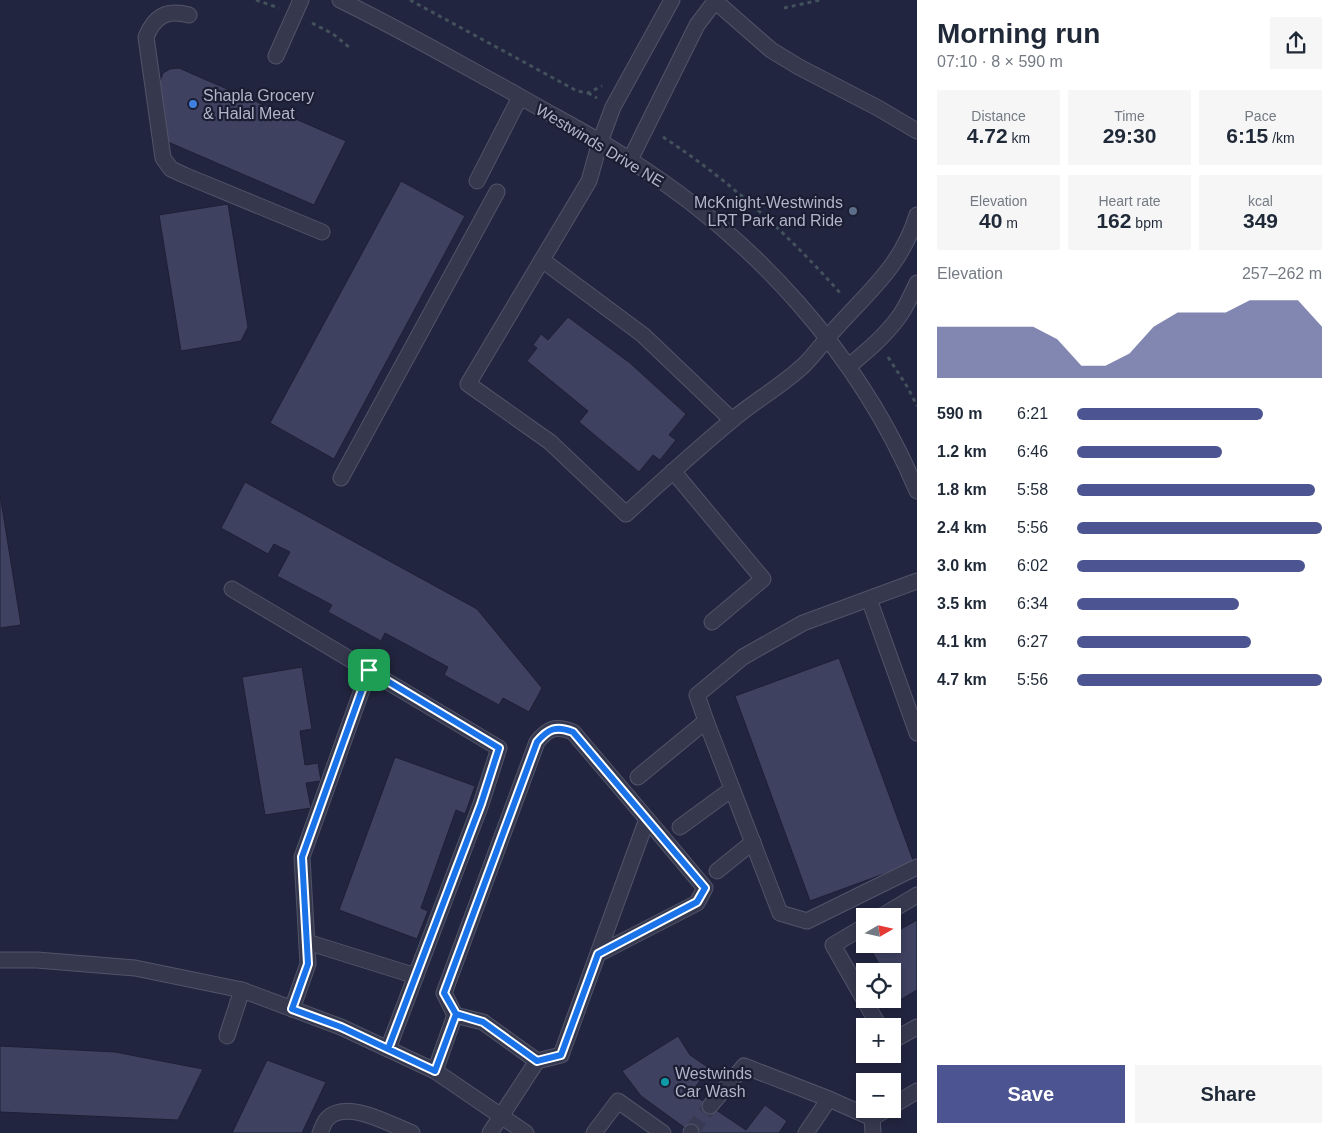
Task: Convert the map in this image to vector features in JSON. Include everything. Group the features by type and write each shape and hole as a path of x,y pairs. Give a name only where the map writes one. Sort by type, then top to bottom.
{"street":[{"path":"276,56 301,0"},
{"name":"Westwinds Drive NE","path":"340,0 520,97 630,160 673,189 735,239 783,287 827,337 849,366 867,393 905,461 917,491"},
{"path":"672,0 613,107 600,142 590,181 468,384 550,442 626,514 732,420 804,365 853,308 871,292 891,268 913,228 917,215"},
{"path":"630,160 698,25 715,0 771,50 917,131"},
{"path":"188,15 178,12 162,16 151,25 146,37 163,158 171,168 184,175 322,232"},
{"path":"477,181 520,97"},
{"path":"341,478 497,192"},
{"path":"542,260 643,335 732,420"},
{"path":"849,366 877,343 892,327 900,316 917,283"},
{"path":"673,471 763,579 712,622"},
{"path":"917,581 803,623 743,657 697,695 780,913 807,921 917,868"},
{"path":"232,589 499,748 481,804 388,1049"},
{"path":"869,599 917,733"},
{"path":"292,1009 308,964 302,857 369,670"},
{"path":"638,777 706,722"},
{"path":"537,1061 483,1022 456,1014 444,993 537,742 546,731 562,728 573,732 705,888 697,902 598,954"},
{"path":"680,827 732,789"},
{"path":"490,1133 537,1061 561,1055 647,819"},
{"path":"717,871 753,842"},
{"path":"896,908 917,896"},
{"path":"856,931 833,945 874,1018"},
{"path":"307,942 416,976"},
{"path":"0,960 37,960 135,968 242,990 341,1027 435,1071 526,1133"},
{"path":"227,1036 242,990"},
{"path":"435,1071 456,1014"},
{"path":"901,1036 917,1027"},
{"path":"710,1106 744,1066 829,1099 872,1126"},
{"path":"901,1101 917,1091"},
{"path":"806,1133 829,1099"},
{"path":"594,1133 618,1101 663,1133"},
{"path":"320,1133 326,1119 341,1110 358,1111 412,1133"}],"path":[{"path":"410,0 578,90"},
{"path":"784,8 820,0"},
{"path":"664,138 715,173 785,235 837,290"},
{"path":"887,355 917,406"}],"building":[{"path":"179,68 346,141 314,205 168,142 159,83 163,73 170,69"},
{"path":"401,181 465,216 334,459 270,423"},
{"path":"228,204 248,327 241,341 181,351 159,215"},
{"path":"568,317 630,363 686,414 669,435 676,440 660,460 653,455 639,472 579,422 588,411 527,361 537,348 533,345 541,334 548,340"},
{"path":"245,482 477,609 542,688 529,712 503,698 499,705 444,675 448,667 385,633 381,641 328,612 332,605 277,576 290,552 274,544 268,554 221,528"},
{"path":"0,494 21,625 0,628"},
{"path":"839,658 914,863 810,901 735,696"},
{"path":"302,667 312,729 300,731 305,765 318,763 321,781 306,783 311,808 265,815 242,677"},
{"path":"395,757 475,786 465,814 456,810 421,908 428,911 417,939 339,910"},
{"path":"917,920 917,990 901,999 901,963 878,963 873,953 901,953 901,929"},
{"name":"Westwinds Car Wash","path":"678,1036 690,1055 709,1068 691,1093 746,1130 765,1105 787,1121 779,1133 692,1133 641,1096 622,1071"},
{"path":"0,1046 115,1052 203,1069 178,1120 0,1112"},
{"path":"267,1060 326,1082 302,1133 232,1133"}],"tunnel":[{"path":"691,1132 710,1106"}],"place":[{"name":"Shapla Grocery & Halal Meat","path":"193,104"},
{"name":"McKnight-Westwinds LRT Park and Ride","path":"853,211"},
{"name":"Westwinds Car Wash","path":"665,1082"}],"route":[{"path":"369,670 302,857 308,964 292,1009 341,1027 388,1049 435,1071 456,1014 483,1022 537,1061 561,1055 598,954 697,902 705,888 573,732 562,728 546,731 537,742 444,993 456,1014 435,1071 388,1049 481,804 499,748 369,670"}]}
